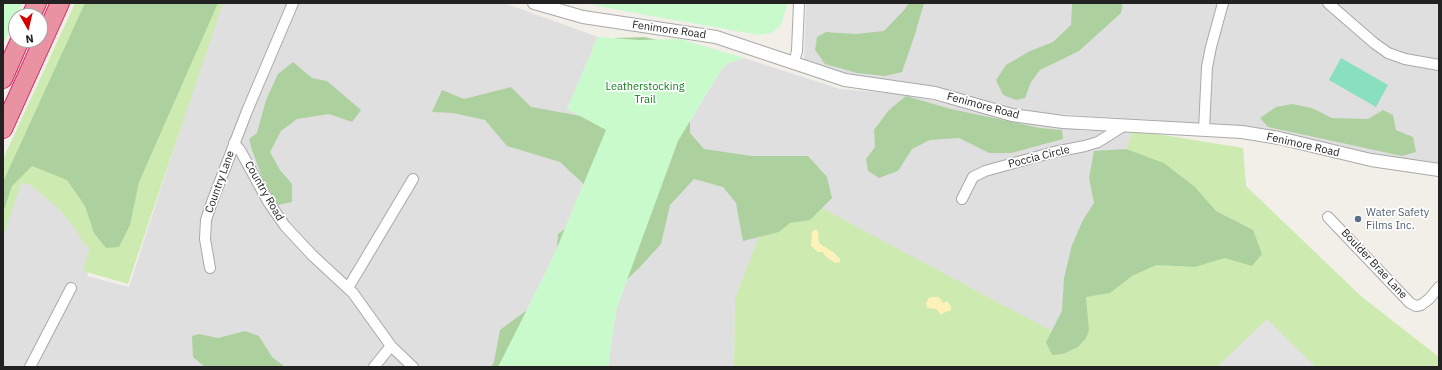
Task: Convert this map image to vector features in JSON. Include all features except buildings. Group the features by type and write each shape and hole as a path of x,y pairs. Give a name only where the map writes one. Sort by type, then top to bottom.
{"highway":[{"path":"3,128 60,3"},
{"path":"3,79 17,48"}],"street":[{"path":"234,143 293,3"},
{"name":"Fenimore Road","path":"534,3 583,17 716,37 844,80 935,93 1012,115 1063,122 1242,132 1279,138 1371,160 1439,170"},
{"path":"794,62 797,51 799,3"},
{"path":"1204,130 1207,67 1223,3"},
{"path":"1328,3 1374,43 1388,53 1405,59 1439,65"},
{"name":"Poccia Circle","path":"962,199 973,177 985,171 1054,152 1092,144 1112,134 1125,125"},
{"name":"Country Lane","path":"210,268 205,239 206,220 234,143"},
{"name":"Country Road","path":"234,143 240,150 269,203 285,226 312,255 353,292 391,346 413,367"},
{"path":"348,288 413,179"},
{"name":"Boulder Brae Lane","path":"1328,217 1410,303 1416,306 1421,305 1429,299 1439,287"},
{"path":"30,367 71,288"},
{"path":"374,367 391,346"}],"shaded area":[{"path":"221,3 504,3 598,37 567,109 606,130 551,262 498,367 3,367 3,209 21,167 95,249 87,276 129,287"},
{"path":"806,3 1439,3 1439,167 1408,162 1265,131 1153,120 1028,112 845,75 804,61"},
{"path":"744,58 840,89 901,94 1083,131 1133,130 1061,336 735,299 734,367 608,367 616,310 678,141 721,70 728,63"},
{"path":"1267,319 1316,367 1217,367"}],"green space":[{"path":"3,3 22,3 20,8 8,8 8,33 3,44"},
{"path":"75,3 223,3 128,284 83,271 90,247 84,245 77,231 60,210 30,184 21,183 3,238 3,159"},
{"path":"85,3 218,3 139,182 130,225 119,247 106,248 94,233 85,206 67,180 32,166 12,186 3,213 3,182"},
{"path":"615,3 788,3 780,27 771,33 759,35 591,5"},
{"path":"909,3 924,3 902,72 885,76 857,73 825,64 815,50 817,37 826,32 855,34 884,31"},
{"path":"1071,3 1123,3 1121,13 1079,51 1040,70 1031,82 1025,98 1016,100 1003,95 996,80 1006,65 1030,51 1053,42 1071,25"},
{"name":"Leatherstocking Trail","path":"598,37 639,40 680,39 744,58 728,63 721,70 678,141 616,310 608,367 498,367 551,262 606,130 567,109"},
{"name":"Leatherstocking Trail","path":"644,37 718,53 690,110 690,133 704,149 752,156 808,156 827,177 832,198 810,220 790,223 779,232 743,241 736,203 723,187 694,179 670,205 661,244 612,294 603,367 491,367 494,362 500,330 534,305 555,272 558,234 583,215 590,190 560,162 507,146 485,120 453,113 432,112 442,90 464,99 511,87 531,107 598,119 613,71 613,38"},
{"path":"1341,58 1388,85 1376,107 1329,80"},
{"path":"293,62 312,78 327,81 361,110 352,122 329,114 297,119 281,131 270,152 280,170 292,184 292,202 278,205 266,188 249,139 257,133 266,100 278,74"},
{"path":"906,96 951,109 1040,128 1062,130 1063,139 1011,153 989,153 959,138 930,140 912,149 898,171 879,178 868,171 866,159 875,147 874,130 889,110"},
{"path":"1292,104 1312,108 1332,118 1368,119 1383,110 1393,115 1396,130 1413,137 1416,152 1402,156 1268,127 1260,118 1276,107"},
{"path":"1133,130 1243,148 1246,186 1362,297 1439,357 1439,367 734,367 735,299 762,229 818,206 1061,336"},
{"path":"1126,149 1164,163 1195,187 1216,211 1253,230 1262,254 1252,266 1225,258 1195,267 1156,265 1132,276 1110,293 1086,297 1089,331 1086,338 1078,347 1063,354 1052,355 1046,342 1062,311 1064,278 1072,245 1083,220 1094,203 1089,178 1094,151"},
{"path":"245,331 259,336 272,357 285,367 205,367 193,357 192,336 199,334 218,338"}],"sand":[{"path":"816,229 819,234 818,239 820,244 833,252 840,259 840,262 835,263 825,256 823,252 818,252 811,246 812,232"},
{"path":"939,297 943,303 947,301 951,306 951,310 941,314 936,309 927,308 926,303 929,298"}],"place":[{"name":"Water Safety Films Inc.","path":"1358,219"}]}
